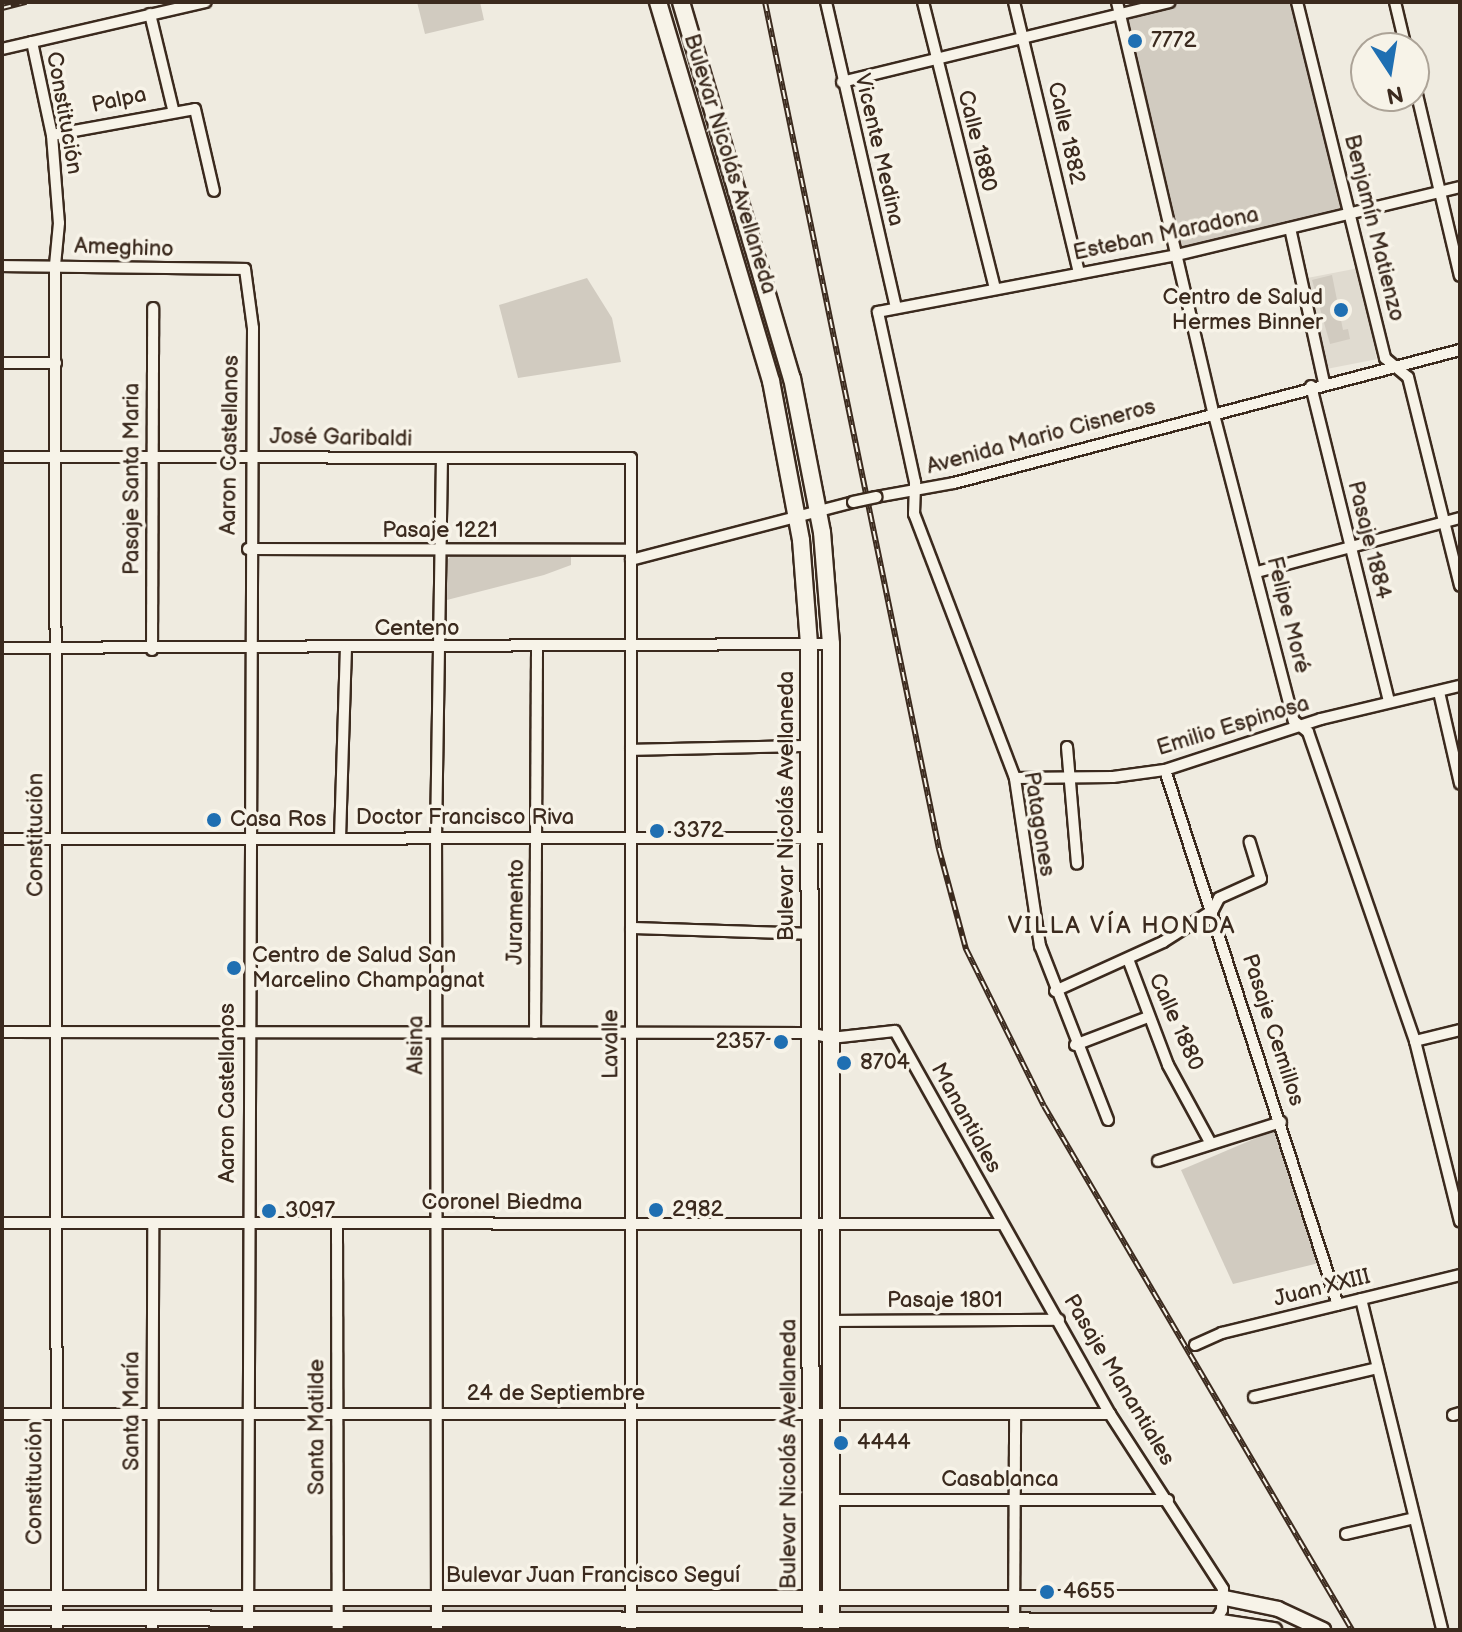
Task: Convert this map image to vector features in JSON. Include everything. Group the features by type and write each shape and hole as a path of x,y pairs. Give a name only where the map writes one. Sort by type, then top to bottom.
{"main road":[{"name":"Bulevar Nicolás Avellaneda","path":"658,2 771,381 798,517 809,645 811,1625"},
{"name":"Bulevar Nicolás Avellaneda","path":"681,2 792,378 819,512 831,644 831,1625"},
{"name":"Bulevar Juan Francisco Seguí","path":"2,1598 1225,1598 1278,1609 1323,1630"},
{"name":"Bulevar Juan Francisco Seguí","path":"2,1618 57,1624 1213,1625 1274,1630"}],"street":[{"path":"2,49 206,2"},
{"name":"Vicente Medina","path":"826,2 896,307"},
{"name":"Calle 1880","path":"923,2 995,289"},
{"name":"Calle 1882","path":"1014,2 1079,273"},
{"name":"Felipe Moré","path":"1117,2 1213,411 1294,721 1303,724 1415,1041 1460,1221"},
{"path":"842,82 1169,2"},
{"name":"Benjamín Matienzo","path":"1297,2 1385,358 1408,377 1460,586"},
{"path":"1395,2 1402,32"},
{"path":"150,14 173,109"},
{"name":"Constitución","path":"32,42 52,135 59,223 55,265 57,1624"},
{"name":"Palpa","path":"52,135 173,109 195,109 214,191"},
{"path":"1421,112 1460,276"},
{"name":"Esteban Maradona","path":"916,490 878,312 1177,255 1460,187"},
{"path":"1290,228 1324,383"},
{"name":"Ameghino","path":"2,266 245,269"},
{"name":"Aaron Castellanos","path":"245,269 253,328 248,549 248,1624"},
{"name":"Pasaje Santa Maria","path":"152,650 153,308"},
{"name":"Avenida Mario Cisneros","path":"631,555 916,490 1213,411 1460,350"},
{"path":"2,363 56,363"},
{"name":"Pasaje 1884","path":"1311,386 1389,702"},
{"name":"José Garibaldi","path":"2,457 631,458"},
{"name":"Lavalle","path":"631,458 631,1624"},
{"name":"Alsina","path":"437,1624 436,838 442,460"},
{"name":"Patagones","path":"916,490 914,514 1015,778 1032,909 1055,991 1108,1120"},
{"path":"1257,572 1460,518"},
{"name":"Pasaje 1221","path":"248,549 631,555"},
{"name":"Centeno","path":"2,648 439,650 831,644"},
{"path":"340,838 346,649"},
{"name":"Juramento","path":"535,1033 537,649"},
{"name":"Emilio Espinosa","path":"1015,778 1113,777 1165,770 1303,724 1460,686"},
{"path":"1439,692 1460,784"},
{"path":"631,750 809,746"},
{"path":"1067,747 1067,776 1077,864"},
{"name":"Pasaje Cemillos","path":"1165,770 1213,910 1338,1305"},
{"name":"Doctor Francisco Riva","path":"2,839 831,838"},
{"path":"1055,991 1128,959 1213,910 1219,898 1261,879 1250,842"},
{"path":"631,928 810,934"},
{"name":"Calle 1880","path":"1128,959 1148,1017 1210,1142"},
{"path":"1075,1045 1148,1017"},
{"path":"1415,1041 1460,1030"},
{"name":"Manantiales","path":"831,1038 895,1031 1001,1224"},
{"path":"2,1032 810,1033 831,1038"},
{"path":"1158,1161 1281,1122"},
{"name":"Coronel Biedma","path":"2,1223 1001,1224"},
{"name":"Santa María","path":"152,1598 153,1223"},
{"name":"Santa Matilde","path":"337,1223 338,1624"},
{"name":"Pasaje Manantiales","path":"1001,1224 1059,1320 1110,1414 1168,1500 1225,1598"},
{"name":"Juan XXIII","path":"1195,1345 1222,1333 1460,1275"},
{"path":"1361,1299 1442,1630"},
{"name":"Pasaje 1801","path":"831,1321 1059,1320"},
{"path":"1254,1397 1378,1368"},
{"name":"24 de Septiembre","path":"2,1414 1110,1414"},
{"path":"1014,1625 1015,1414"},
{"name":"Casablanca","path":"831,1500 1168,1500"},
{"path":"1346,1534 1414,1518"},
{"path":"1213,1625 1225,1598"}],"shaded area":[{"path":"417,2 480,2 484,20 425,34"},
{"path":"1169,2 1297,2 1349,214 1177,255 1120,14"},
{"name":"Centro de Salud Hermes Binner","path":"1359,268 1377,359 1324,370 1306,278"},
{"path":"1332,275 1343,330 1348,329 1350,339 1330,344 1312,280"},
{"path":"587,278 612,318 621,362 518,378 499,305"},
{"path":"571,556 571,565 544,575 443,601 443,565 450,557"},
{"path":"1275,1130 1319,1263 1233,1284 1181,1170"},
{"path":"2,1598 1225,1598 1225,1618 2,1618"}],"railway":[{"path":"2,8 26,2"},
{"path":"765,2 939,849 966,949 1044,1106 1352,1630"}],"place":[{"name":"7772","path":"1135,41"},
{"name":"Centro de Salud Hermes Binner","path":"1341,310"},
{"name":"Casa Ros","path":"214,820"},
{"name":"3372","path":"657,831"},
{"name":"Centro de Salud San Marcelino Champagnat","path":"234,968"},
{"name":"2357","path":"781,1042"},
{"name":"8704","path":"844,1063"},
{"name":"2982","path":"656,1210"},
{"name":"3097","path":"269,1211"},
{"name":"4444","path":"841,1443"},
{"name":"4655","path":"1047,1592"}],"district":[{"name":"VILLA VÍA HONDA","path":"1122,926"}]}
